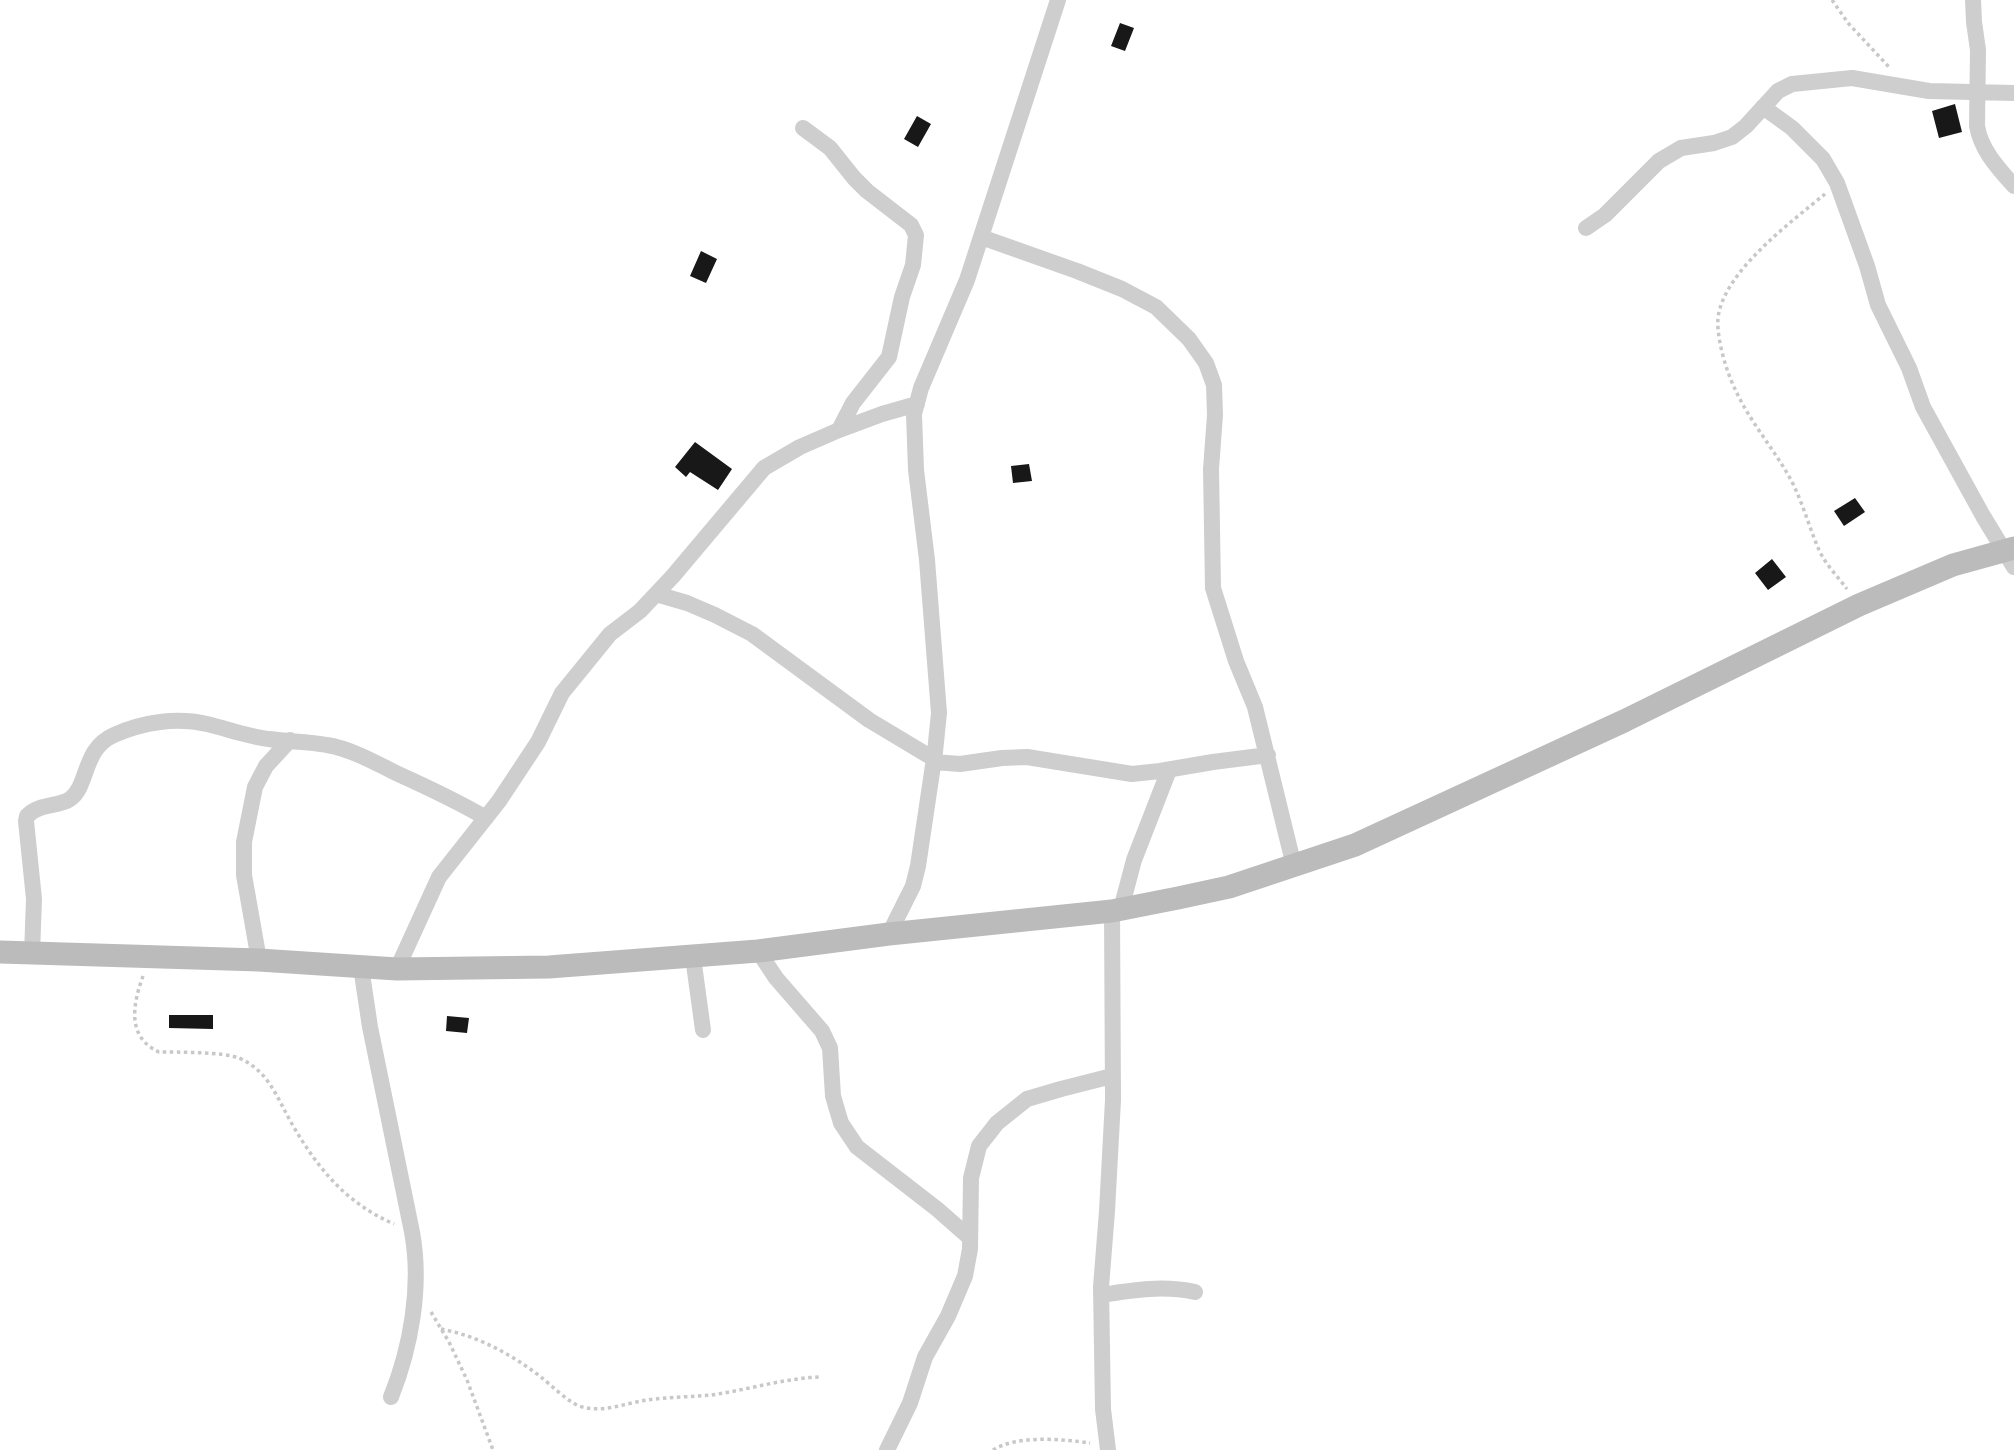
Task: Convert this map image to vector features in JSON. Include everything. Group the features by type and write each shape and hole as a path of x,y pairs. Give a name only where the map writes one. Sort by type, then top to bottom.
{"street":[{"path":"889,934 913,886 918,866 939,713 927,560 916,470 914,414 926,375 963,291 1058,0"},
{"path":"1973,0 1978,50 1979,137 1989,155 2014,186"},
{"path":"1586,228 1605,215 1668,155 1692,145 1714,143 1732,137 1746,126 1778,91 1792,84 1852,78 1929,91 2014,93"},
{"path":"0,953 259,960 397,969 549,967 758,951 1116,910 1229,887 1355,845 1612,727 1858,605 1954,565 2011,555 1983,516 1923,407 1909,368 1878,305 1837,183 1823,159 1792,128 1763,107"},
{"path":"803,128 830,148 854,178 911,225 916,235 913,265 902,297 889,357 853,403 839,430"},
{"path":"981,237 1077,271 1156,306 1189,340 1206,363 1214,385 1211,469 1213,588 1236,661 1255,707 1294,866"},
{"path":"397,969 439,877 499,801 538,742 562,693 610,634 640,611 673,576 764,468 800,447 839,430 917,404"},
{"path":"656,594 687,603 752,635 869,720 934,761 960,764 1027,757 1132,774 1268,755"},
{"path":"32,954 34,899 27,816 44,806 69,800 76,794 96,749 113,736 169,720 203,723 269,739 328,745 357,754 486,818"},
{"path":"259,960 244,875 244,842 255,787 266,766 290,740"},
{"path":"1104,1449 1101,1295 1107,1211 1116,910 1169,770"},
{"path":"758,951 776,978 821,1031 830,1048 833,1096 841,1123 857,1147 970,1238"},
{"path":"693,957 703,1030"},
{"path":"360,967 412,1232 415,1265 413,1314 408,1347 391,1397"},
{"path":"887,1450 910,1403 925,1357 959,1293 968,1263 971,1178 979,1146 997,1123 1027,1099 1112,1076"},
{"path":"1101,1295 1158,1288 1180,1288 1195,1292"}],"path":[{"path":"1832,0 1848,23 1896,74 1902,86"},
{"path":"1837,183 1779,231 1739,274 1725,293 1718,314 1718,338 1735,389 1792,481 1819,551 1858,605"},
{"path":"150,957 133,1006 141,1040 149,1048 159,1052 237,1057 255,1067 268,1080 305,1144 338,1187 371,1214 412,1232"},
{"path":"414,1285 441,1329 467,1380 493,1450"},
{"path":"441,1329 465,1333 501,1351 529,1368 578,1405 591,1408 610,1409 647,1400 711,1395 800,1377 821,1377"},
{"path":"993,1450 1002,1444 1031,1440 1078,1441 1104,1449"}],"building":[{"path":"1120,23 1134,28 1125,51 1111,46"},
{"path":"1955,104 1962,132 1939,138 1932,111"},
{"path":"917,116 931,124 918,147 904,139"},
{"path":"701,251 717,259 706,283 690,276"},
{"path":"695,442 732,469 718,490 690,472 686,477 675,467"},
{"path":"1029,464 1032,481 1013,483 1011,466"},
{"path":"1855,498 1865,512 1844,526 1834,511"},
{"path":"1772,559 1786,577 1768,590 1755,573"},
{"path":"169,1015 213,1015 213,1029 169,1028"},
{"path":"447,1016 469,1018 467,1033 446,1031"}]}
